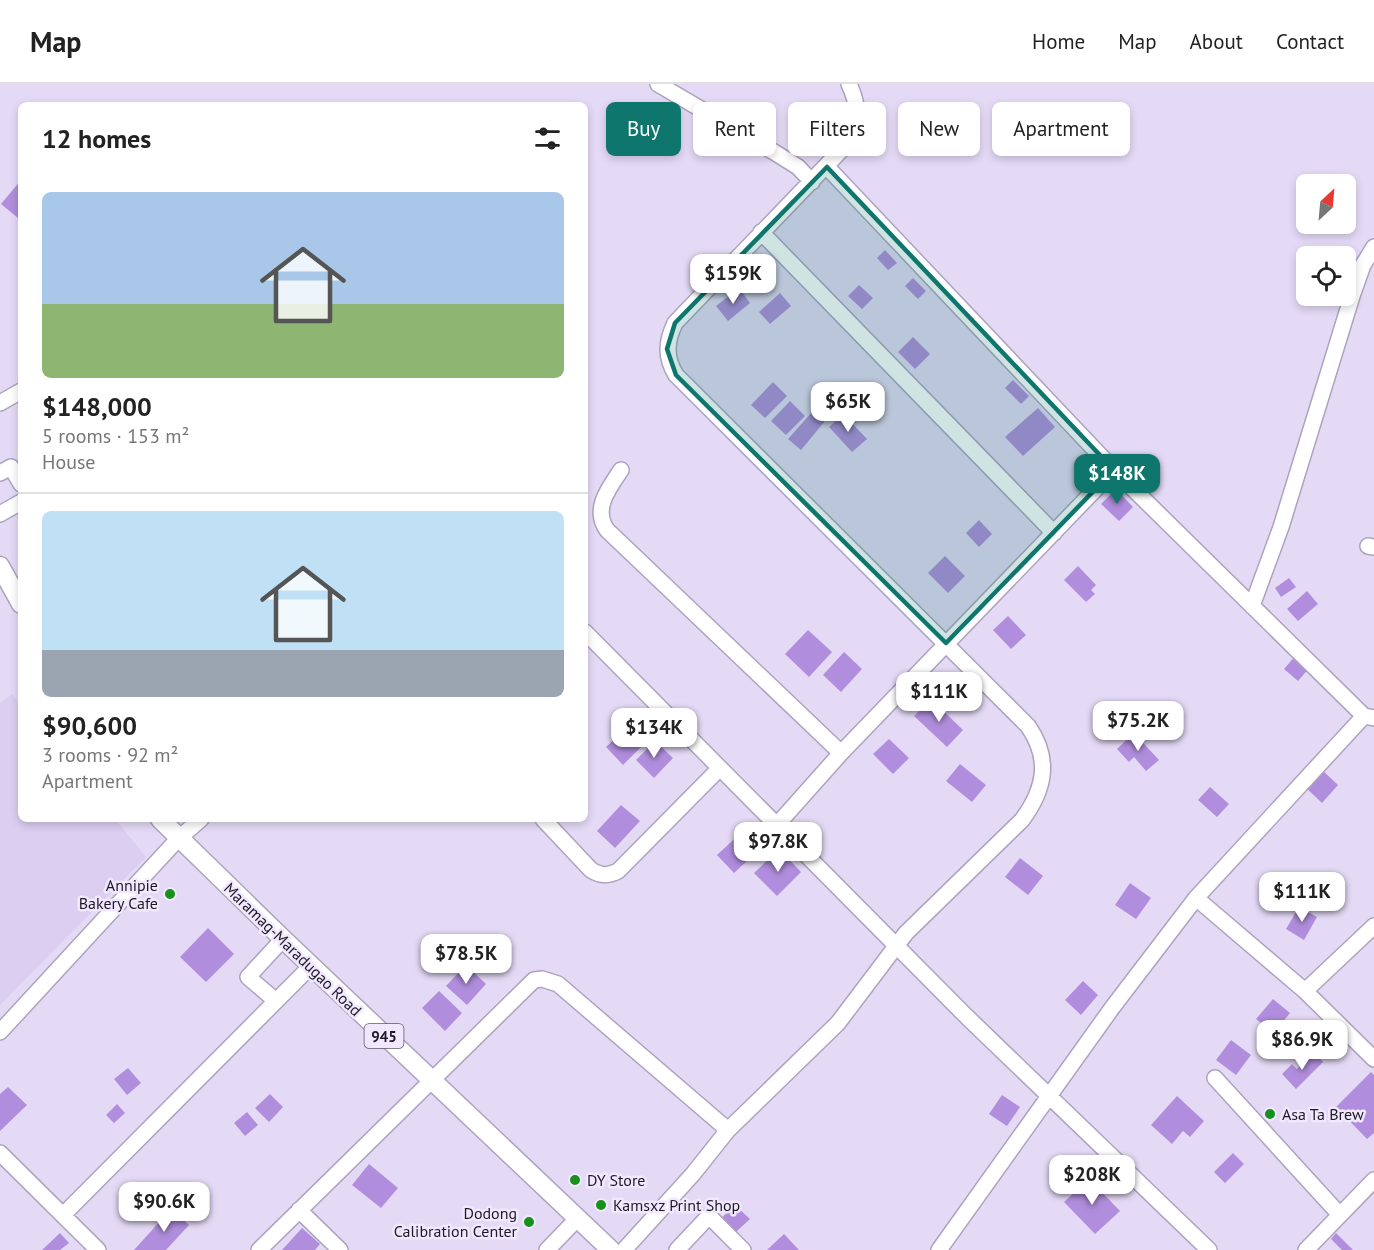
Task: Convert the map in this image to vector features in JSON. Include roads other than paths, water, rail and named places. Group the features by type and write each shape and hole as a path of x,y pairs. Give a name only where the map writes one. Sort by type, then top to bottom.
{"main road":[{"path":"2,576 18,600"},
{"name":"Maramag-Maradugao Road","path":"163,822 610,1250"}],"street":[{"path":"658,84 798,167 812,182"},
{"path":"624,1250 693,1174 728,1130 838,1023 895,945 1022,820 1044,779 1044,759 1036,738 946,643 676,375 669,364 667,349 675,323 847,144 858,117 858,103 849,84"},
{"path":"827,167 1114,470 1369,717 1196,898 1112,1008 939,1250"},
{"path":"761,232 1053,533"},
{"path":"1252,606 1281,527 1352,296 1374,247"},
{"path":"0,403 18,393"},
{"path":"0,473 11,466 18,479"},
{"path":"621,470 602,503 601,521 607,530 840,753"},
{"path":"776,826 840,753 1114,470"},
{"path":"0,514 18,504"},
{"path":"588,635 1049,1098 1209,1250"},
{"path":"546,822 591,870 598,874 611,874 618,871 720,768"},
{"path":"0,1032 178,839 198,822"},
{"path":"1196,898 1305,991 1374,1059"},
{"path":"1305,991 1374,926"},
{"path":"276,1001 248,977 283,939"},
{"path":"64,1214 311,966"},
{"path":"259,1250 432,1081 527,984 542,979 558,984 728,1130"},
{"path":"1215,1078 1340,1215"},
{"path":"0,1153 98,1250"},
{"path":"1306,1250 1374,1180"},
{"path":"299,1210 340,1250"},
{"path":"677,1250 709,1216 743,1250"},
{"path":"547,1250 577,1219"}],"place":[{"name":"Annipie Bakery Cafe","path":"170,894"},
{"name":"Asa Ta Brew","path":"1270,1114"},
{"name":"DY Store","path":"575,1180"},
{"name":"Kamsxz Print Shop","path":"601,1205"},
{"name":"Dodong Calibration Center","path":"529,1222"}]}
